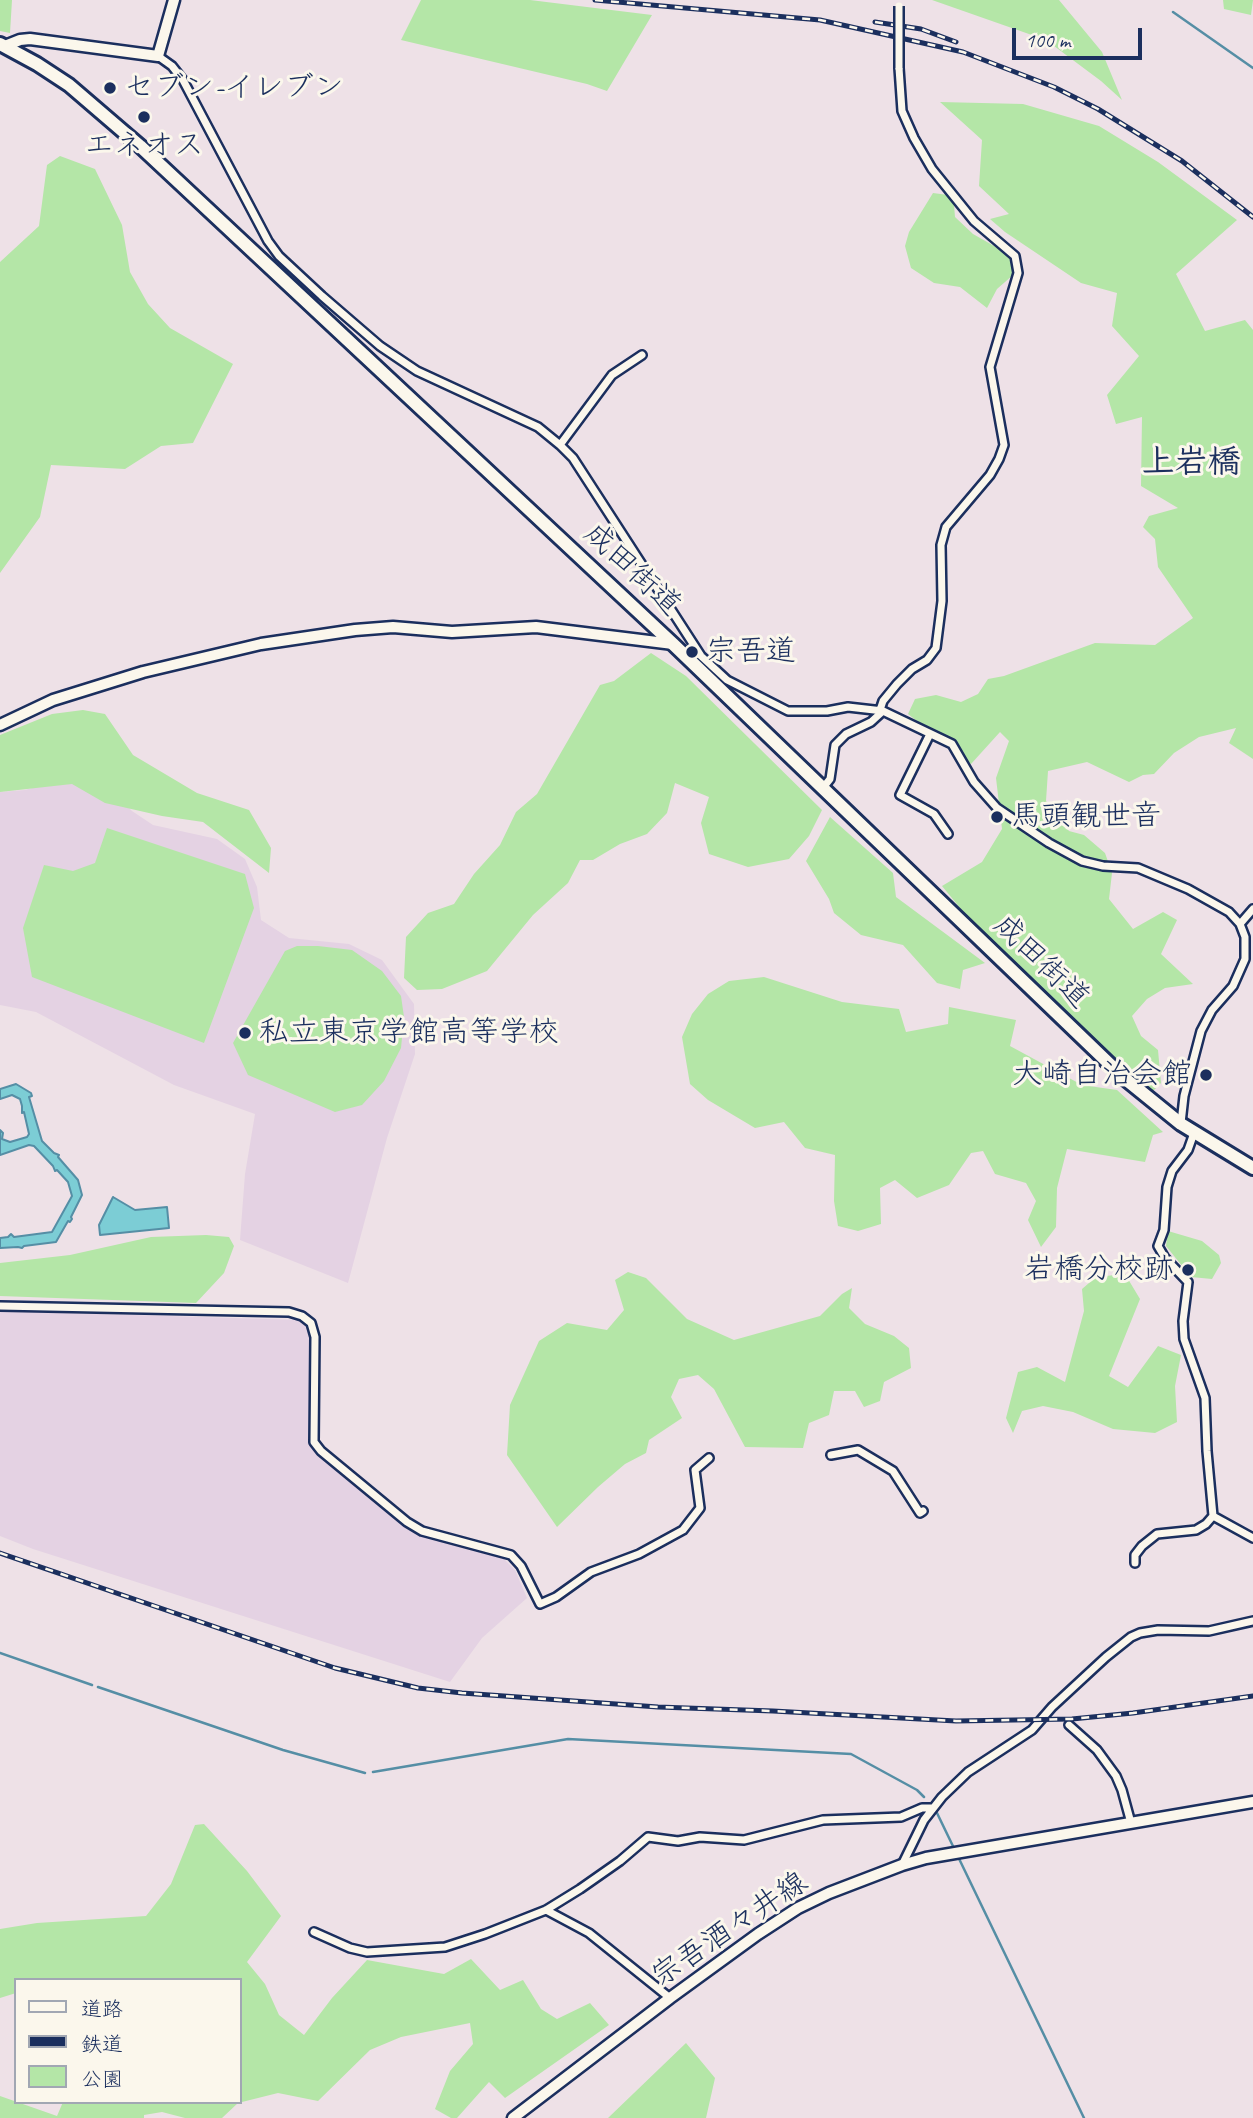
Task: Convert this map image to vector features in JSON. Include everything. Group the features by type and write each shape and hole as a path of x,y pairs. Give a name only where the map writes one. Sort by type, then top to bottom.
{"highway":[{"name":"成田街道","path":"3,45 69,85 121,128 673,644 694,657 822,789 1123,1077 1181,1124 1253,1167"}],"street":[{"path":"158,56 174,0"},
{"path":"822,789 830,779 835,745 846,734 871,722 897,684 927,660 936,648 942,601 941,545 946,527 989,475 1004,445 990,367 1018,273 1015,256 974,221 932,169 914,138 902,111 899,3"},
{"path":"3,45 30,39 158,56 172,66 183,80 261,229 279,256 380,346 408,365 538,427 560,445 573,458 694,657 727,680 788,711 827,712 848,707 881,711 953,744 974,782 997,808 1049,843 1082,861 1103,866 1138,868 1188,889 1229,912 1240,924 1245,937 1245,959 1233,986 1212,1010 1201,1031 1184,1096 1181,1124"},
{"path":"560,445 612,375 642,355"},
{"path":"0,725 53,700 143,672 261,644 355,630 393,627 452,632 536,627 673,644"},
{"path":"930,734 900,795 934,814 948,834"},
{"path":"1240,924 1253,909"},
{"path":"1194,1133 1188,1150 1172,1171 1167,1187 1164,1230 1158,1246 1165,1258 1188,1282 1184,1339 1205,1398 1206,1451 1213,1516"},
{"path":"0,1306 289,1312 302,1316 311,1323 316,1337 314,1442 321,1451 407,1522 422,1531 511,1555 521,1566 540,1604 556,1597 591,1572 639,1554 683,1530 699,1508 695,1470 709,1458"},
{"path":"831,1455 858,1450 893,1471 920,1513 922,1511"},
{"path":"1213,1516 1253,1538"},
{"path":"1135,1563 1135,1555 1157,1534 1196,1530 1213,1516"},
{"path":"902,1865 932,1808 968,1772 1032,1730 1052,1707 1131,1637 1158,1630 1209,1631 1253,1621"},
{"path":"1069,1725 1097,1750 1116,1776 1131,1823"},
{"name":"宗吾酒々井線","path":"513,2118 758,1934 798,1908 861,1880 902,1865 955,1853 1253,1802"},
{"path":"314,1932 350,1948 367,1952 445,1947 546,1910 600,1875 648,1837 744,1840 823,1820 901,1816 922,1808 932,1808"},
{"path":"546,1910 589,1933 670,1998"}],"shaded area":[{"name":"私立東京学館高等学校","path":"93,771 132,811 153,825 217,839 245,859 257,887 261,920 289,938 349,944 382,960 414,1004 415,1054 387,1138 348,1283 240,1240 245,1174 255,1114 174,1085 36,1012 0,1005 0,792 25,790"},
{"path":"0,1311 300,1320 311,1330 313,1340 310,1441 318,1454 410,1529 425,1537 504,1559 515,1570 527,1598 482,1638 450,1682 33,1549 0,1536"}],"green space":[{"path":"0,0 12,0 10,33 0,31"},
{"path":"421,0 530,0 652,15 607,91 401,40"},
{"path":"932,0 1059,0 1102,52 1122,100 1046,40"},
{"path":"1223,0 1253,0 1251,15 1224,9"},
{"path":"940,102 1023,104 1099,126 1158,162 1237,220 1176,274 1205,331 1245,320 1253,330 1253,759 1229,743 1236,728 1199,737 1174,753 1154,774 1143,775 1129,782 1087,762 1048,771 1046,801 1069,831 1084,835 1105,853 1112,873 1109,899 1133,929 1163,912 1177,920 1161,954 1193,984 1165,988 1147,999 1132,1016 1141,1036 1158,1050 1161,1083 1152,1092 983,936 942,886 982,862 1002,829 996,778 1009,741 1000,732 971,764 908,714 915,699 936,695 961,702 978,694 988,679 1004,676 1095,643 1155,645 1193,618 1158,567 1155,539 1143,527 1149,516 1178,508 1141,486 1142,417 1116,424 1107,395 1139,356 1112,326 1117,293 1081,283 990,219 1009,214 979,186 982,140"},
{"path":"60,156 95,169 122,225 130,272 148,304 170,328 233,364 193,443 161,446 125,469 51,465 40,517 0,573 0,262 39,226 47,165"},
{"path":"933,193 948,195 954,205 955,217 973,234 1010,255 1013,275 997,289 987,308 960,287 934,283 911,268 905,246 909,232"},
{"path":"651,653 686,676 822,810 809,836 789,859 748,867 709,854 701,823 709,797 675,783 667,813 647,834 620,844 593,860 580,860 568,883 533,915 487,971 442,989 417,990 404,978 406,937 428,913 454,904 474,874 500,845 516,812 537,794 600,685 614,681"},
{"path":"83,710 105,714 133,755 197,793 249,810 271,848 269,873 203,822 105,803 72,784 0,792 0,735 52,714"},
{"path":"830,817 893,873 896,897 985,963 963,970 960,989 937,983 903,945 861,935 834,913 829,899 806,861"},
{"path":"107,828 245,874 254,908 204,1043 32,977 23,928 44,865 73,871 95,863"},
{"path":"297,946 352,950 382,971 401,996 404,1017 401,1048 384,1081 362,1105 335,1112 248,1075 233,1043 285,951"},
{"path":"764,977 842,1002 899,1009 906,1032 948,1024 949,1007 1016,1020 1010,1046 1082,1085 1117,1090 1163,1132 1153,1135 1145,1162 1067,1149 1057,1188 1056,1227 1041,1247 1028,1220 1036,1201 1026,1183 995,1174 983,1151 971,1153 949,1185 917,1198 895,1180 880,1188 881,1224 858,1231 838,1226 834,1201 835,1155 805,1148 784,1122 755,1128 708,1100 690,1084 682,1037 692,1014 708,994 729,981"},
{"path":"1168,1231 1202,1241 1219,1255 1221,1263 1212,1279 1191,1277 1166,1246"},
{"path":"151,1237 229,1237 234,1246 224,1273 196,1303 0,1296 0,1263 70,1255"},
{"path":"628,1272 646,1278 687,1319 734,1340 820,1316 852,1288 849,1308 865,1324 894,1336 909,1348 911,1368 884,1382 880,1401 864,1407 855,1391 834,1391 829,1415 809,1423 803,1448 745,1447 714,1389 698,1375 679,1379 671,1397 682,1418 649,1440 646,1453 625,1464 557,1527 507,1455 510,1405 539,1341 567,1323 607,1330 624,1310 615,1280"},
{"path":"1125,1274 1140,1299 1109,1376 1128,1387 1158,1346 1181,1355 1175,1386 1177,1422 1155,1433 1113,1429 1073,1412 1043,1406 1022,1411 1013,1433 1006,1418 1018,1372 1037,1367 1065,1382 1084,1311 1082,1289 1096,1277"},
{"path":"204,1824 247,1871 281,1916 247,1962 265,1984 279,2015 304,2035 332,1998 367,1960 444,1974 471,1959 500,1990 523,1980 541,2009 557,2019 590,2003 609,2025 505,2098 489,2082 457,2118 451,2118 435,2109 450,2071 473,2044 470,2023 401,2037 370,2050 318,2101 278,2093 242,2102 242,1978 14,1978 14,1994 0,1998 0,1929 37,1923 146,1916 171,1884 195,1825"},
{"path":"686,2043 715,2078 706,2118 608,2118"},
{"path":"0,2096 14,2101 14,2104 23,2104 57,2116 62,2104 237,2104 222,2118 185,2118 162,2112 144,2115 144,2118 0,2118"}],"water":[{"path":"16,1084 31,1093 32,1096 29,1097 42,1141 59,1155 78,1180 82,1195 72,1219 68,1221 56,1242 22,1248 0,1248 0,1238 11,1234 14,1237 52,1232 72,1196 68,1182 34,1146 29,1145 0,1155 0,1130 3,1133 2,1139 10,1142 29,1134 20,1099 12,1095 0,1099 0,1089"},
{"path":"113,1197 135,1210 167,1207 169,1228 100,1235 99,1225"}],"waterway":[{"path":"1173,12 1253,68"},
{"path":"0,1653 92,1685"},
{"path":"98,1687 283,1750 365,1773"},
{"path":"373,1772 568,1739 851,1754 917,1790 924,1797"},
{"path":"937,1813 1084,2118"}],"railway":[{"path":"595,0 820,20 963,52 1054,87 1098,109 1182,161 1253,217"},
{"path":"875,22 921,29 956,42"},
{"path":"0,1553 335,1668 418,1688 658,1707 956,1721 1072,1719 1253,1696"}],"place":[{"name":"セブン-イレブン","path":"110,88"},
{"name":"エネオス","path":"144,117"},
{"name":"宗吾道","path":"692,652"},
{"name":"馬頭観世音","path":"997,817"},
{"name":"私立東京学館高等学校","path":"245,1033"},
{"name":"大崎自治会館","path":"1206,1075"},
{"name":"岩橋分校跡","path":"1188,1270"}],"district":[{"name":"上岩橋","path":"1191,463"}]}
